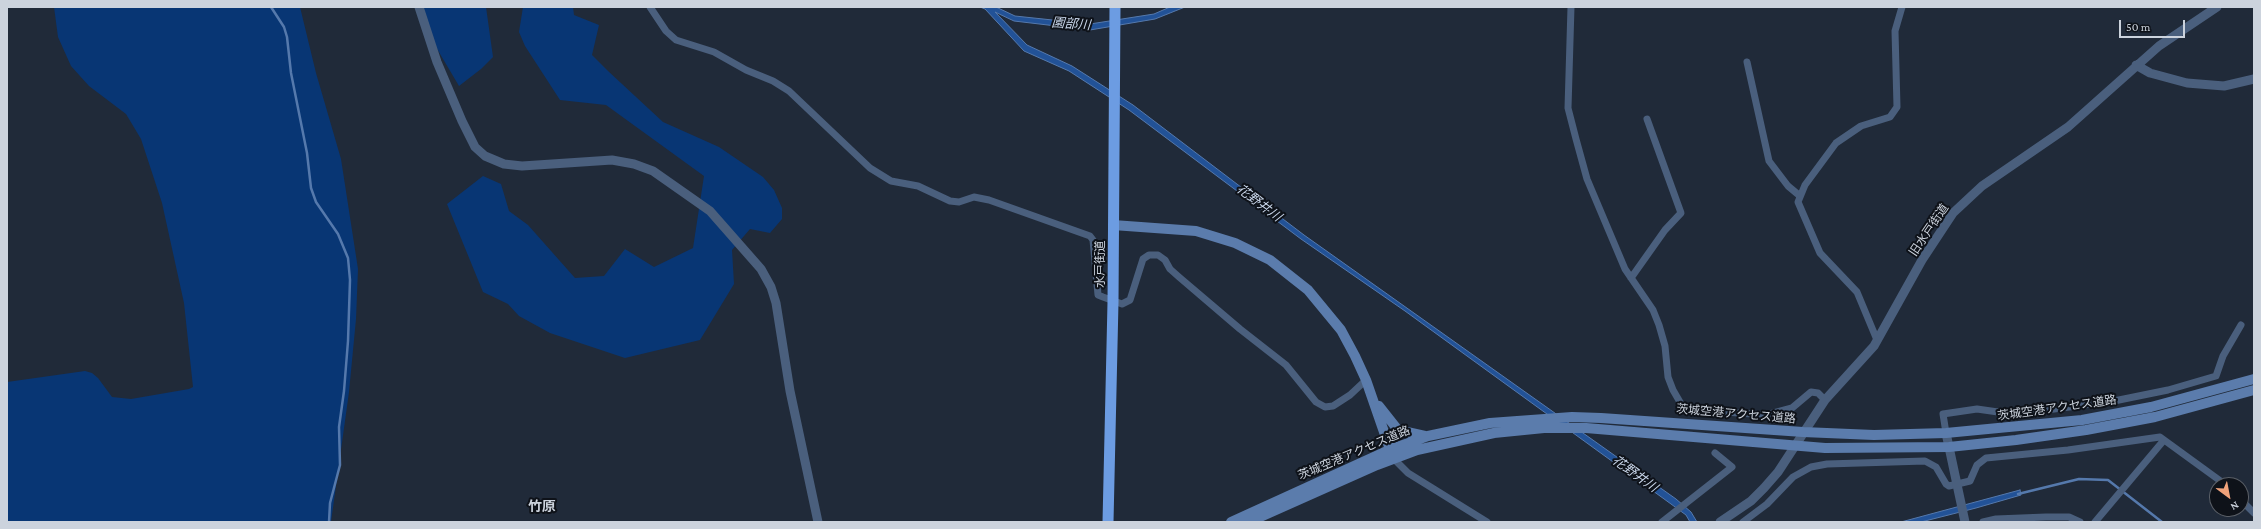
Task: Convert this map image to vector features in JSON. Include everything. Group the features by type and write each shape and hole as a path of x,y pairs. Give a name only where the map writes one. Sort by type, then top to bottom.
{"highway":[{"name":"水戸街道","path":"1108,522 1113,302 1115,7"}],"main road":[{"path":"1113,225 1196,231 1235,244 1270,260 1308,290 1324,307 1341,330 1366,380 1391,454"},
{"name":"茨城空港アクセス道路","path":"1249,522 1428,436 1490,423 1572,417 1672,421 1803,432 1874,434 1946,433 2082,420 2151,407 2254,379"},
{"name":"茨城空港アクセス道路","path":"1231,522 1391,454 1417,450 1494,433 1544,428 1586,428 1795,446 1857,448 1949,447 2016,440 2086,430 2155,417 2254,390"},
{"path":"1372,396 1387,419 1398,430 1415,435 1428,436"}],"street":[{"path":"419,7 437,62 462,121 475,147 485,156 504,164 522,166 612,160 634,164 653,171 710,211 761,269 771,287 776,303 793,406 818,522"},
{"path":"650,7 666,31 676,40 714,52 746,70 773,80 788,91 870,168 891,181 918,186 950,201 959,202 974,197 989,200 1090,236 1093,240 1098,295 1113,302 1122,304 1130,300 1143,259 1149,255 1158,255 1165,260 1170,270 1178,278 1240,330 1286,365 1316,402 1325,407 1333,406 1350,395 1366,380"},
{"path":"1571,7 1568,108 1587,179 1625,269 1653,310 1665,346 1668,377 1673,390 1684,409 1766,415 1792,408 1811,392 1818,393 1825,400"},
{"path":"1877,340 1857,292 1820,253 1798,202 1805,185 1836,143 1861,126 1890,117 1898,107 1895,30 1902,7"},
{"name":"旧水戸街道","path":"1720,522 1751,501 1764,488 1795,446 1825,400 1862,360 1877,340 1922,260 1952,213 1982,186 2068,127 2136,65 2182,30 2217,7"},
{"path":"1747,62 1769,161 1788,186 1800,196"},
{"path":"2136,65 2150,73 2187,83 2224,86 2254,79"},
{"path":"1631,278 1665,230 1682,213 1647,119"},
{"path":"1965,520 1943,414 1977,409 2005,413 2024,413 2107,402 2168,390 2216,376 2223,356 2241,325"},
{"path":"1743,522 1767,504 1792,477 1802,470 1827,464 1925,461 1940,471 1946,484 1957,485 1970,481 1977,465 1986,458 2068,450 2160,437 2215,477"},
{"path":"2095,522 2164,440"},
{"path":"1662,522 1732,467 1715,453"},
{"path":"1391,454 1408,473 1487,522"},
{"path":"1983,522 1996,519 2069,517 2080,522"}],"shaded area":[{"path":"54,7 300,7 316,73 341,159 358,269 356,319 349,392 331,522 7,522 7,382 85,371 92,373 98,378 112,397 131,399 189,389 193,387 184,303 162,203 141,139 126,114 89,86 71,66 58,37"},
{"path":"420,7 486,7 493,57 481,69 459,86 433,42"},
{"path":"523,7 573,7 574,15 599,25 592,55 608,71 663,122 719,147 763,177 774,190 782,208 782,219 770,233 750,229 732,250 734,284 700,340 625,358 550,333 519,316 508,304 483,292 447,204 483,176 501,184 509,211 528,225 575,278 604,276 625,249 654,267 693,248 704,176 606,105 560,100 525,46 519,32"}],"water":[{"path":"980,7 996,7 1015,16 1090,24 1154,14 1170,7 1185,7 1155,19 1090,30 1014,21 995,12 1027,45 1072,66 1133,105 1304,235 1676,499 1691,512 1697,522 1690,522 1686,515 1405,311 1301,239 1129,110 1069,71 1024,51 985,9"},
{"path":"2020,490 2021,495 1976,508 1921,522 1901,522"}],"waterway":[{"path":"271,7 284,27 287,37 291,73 307,153 311,188 316,202 338,234 348,258 350,280 348,341 344,391 339,427 340,465 330,503 329,522"},
{"path":"2018,494 2079,479 2108,480 2162,522"}],"district":[{"name":"竹原","path":"542,507"}],"water label":[{"name":"園部川","path":"1071,24"},
{"name":"花野井川","path":"1259,203"},
{"name":"花野井川","path":"1635,474"}]}
